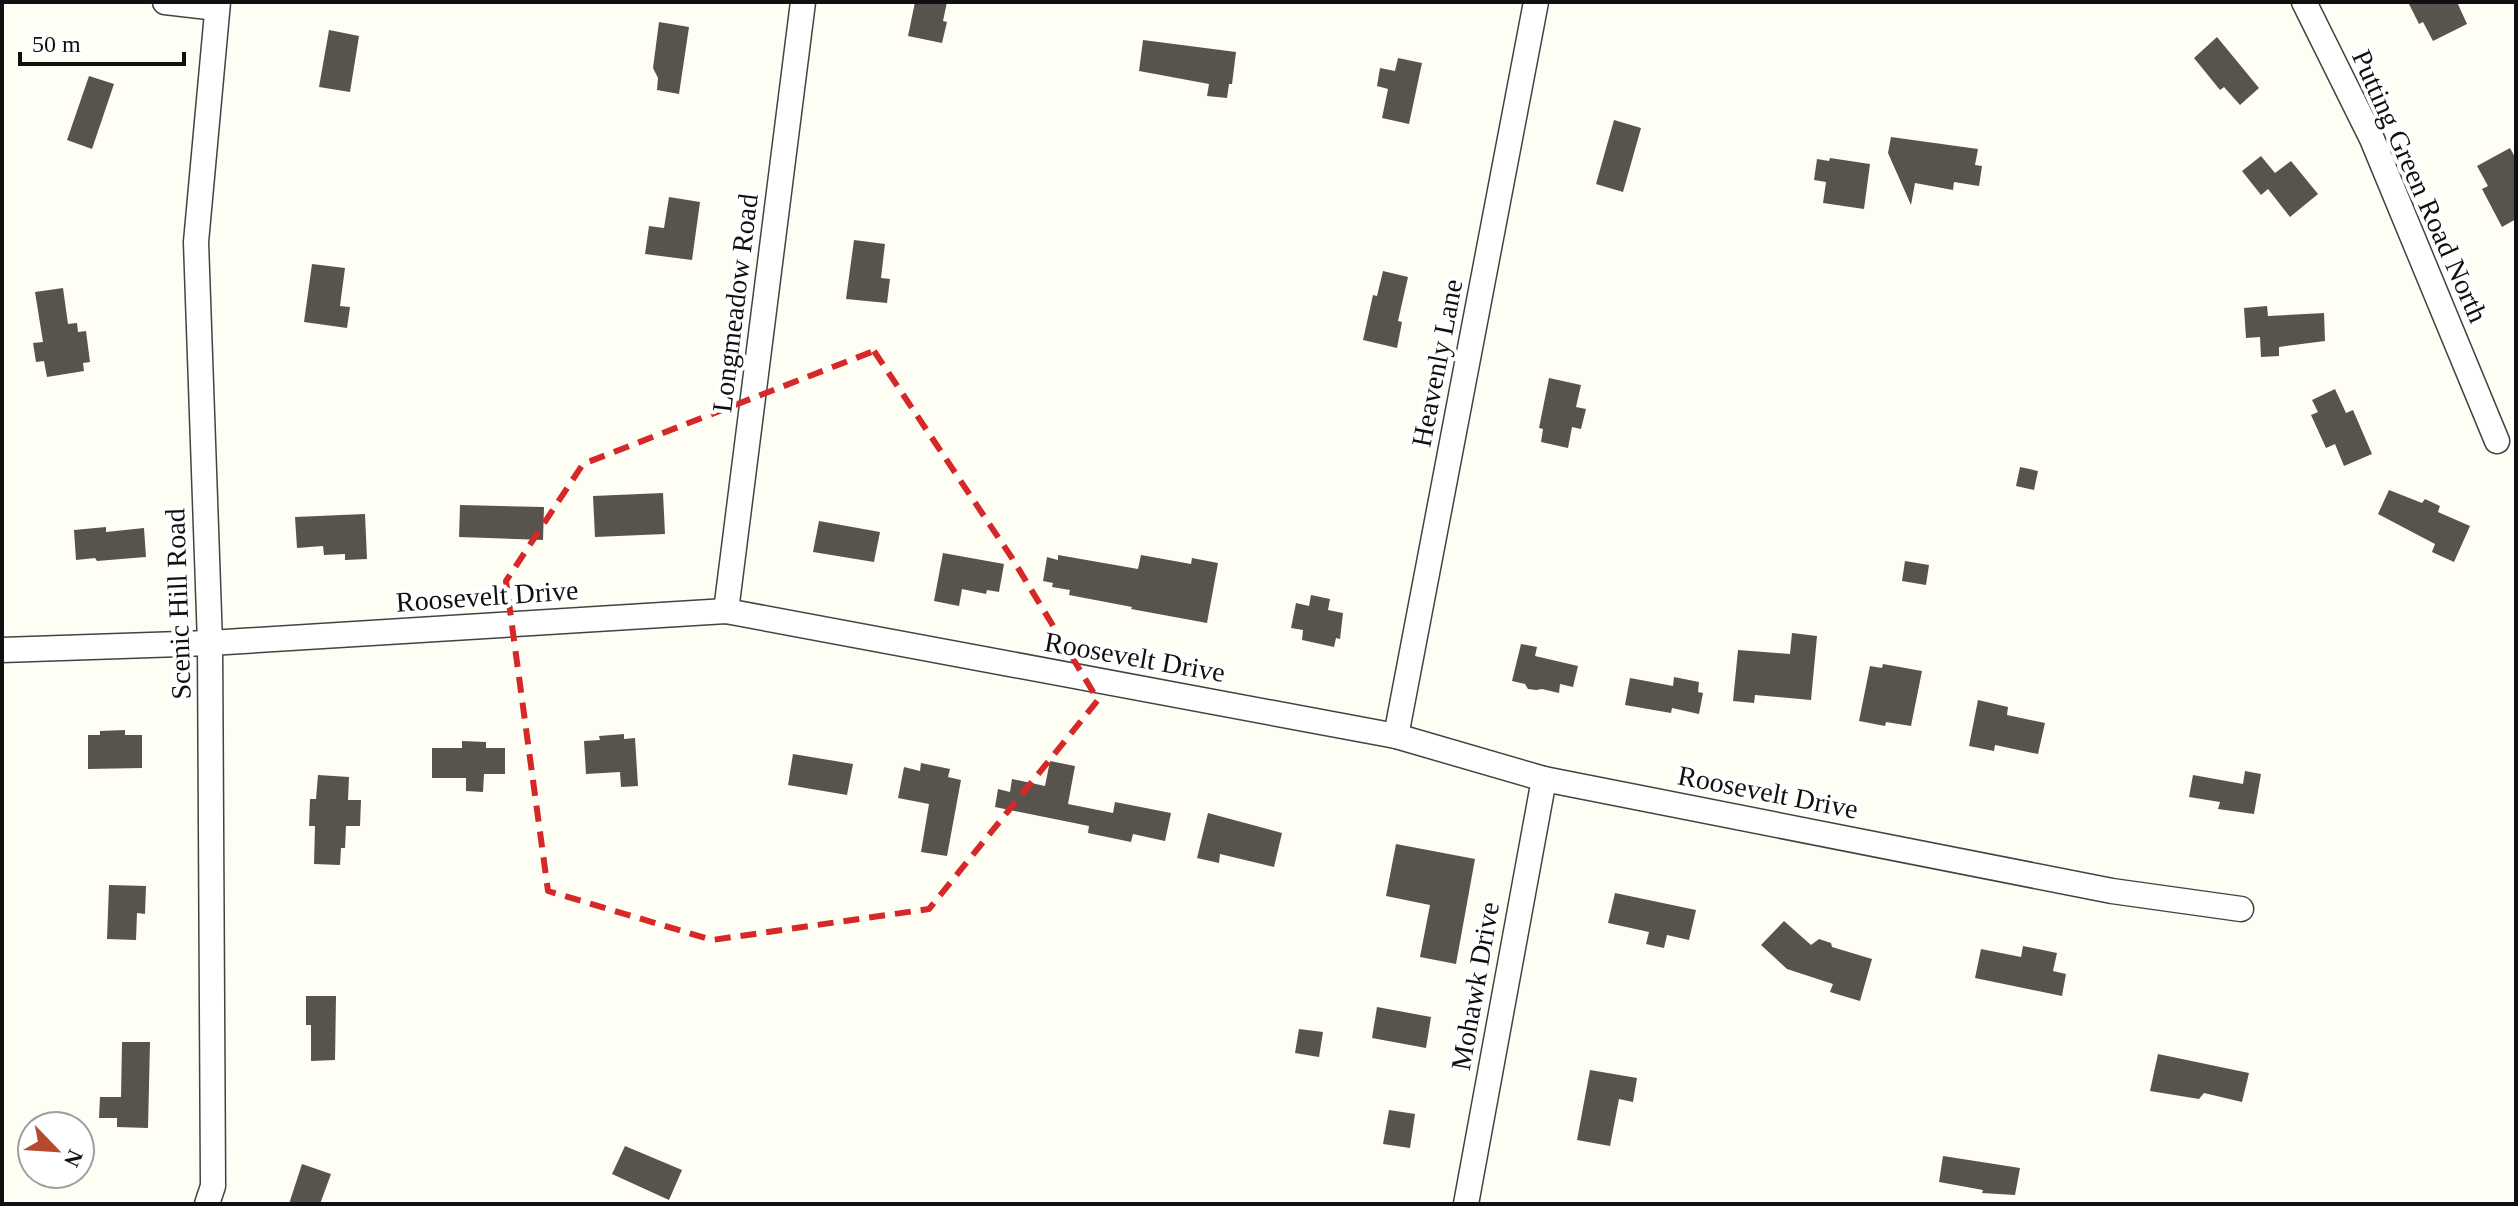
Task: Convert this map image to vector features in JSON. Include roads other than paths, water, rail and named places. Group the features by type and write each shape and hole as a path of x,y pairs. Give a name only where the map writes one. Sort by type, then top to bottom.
{"street":[{"path":"165,2 218,5"},
{"name":"Longmeadow Road","path":"726,611 803,2"},
{"name":"Heavenly Lane","path":"1396,736 1536,2"},
{"name":"Putting Green Road North","path":"2304,2 2372,139 2497,441"},
{"name":"Scenic Hill Road","path":"207,1204 213,1186 210,643 196,242 218,5"},
{"name":"Roosevelt Drive","path":"2,650 210,643 726,611 1396,736 1544,779 2112,891 2241,909"},
{"name":"Mohawk Drive","path":"1466,1204 1544,779"}]}
